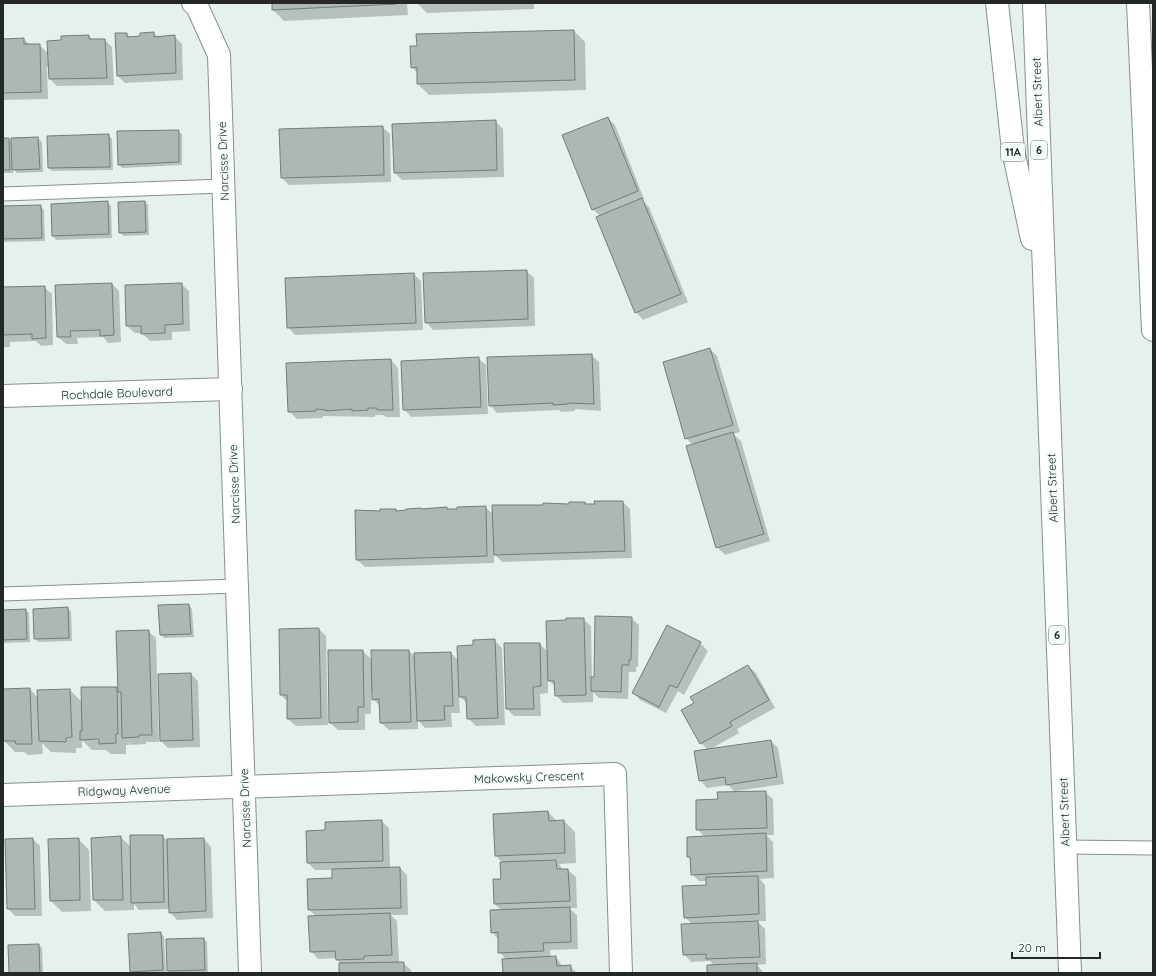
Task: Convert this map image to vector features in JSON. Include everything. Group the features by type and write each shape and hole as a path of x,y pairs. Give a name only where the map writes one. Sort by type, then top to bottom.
{"main road":[{"name":"Narcisse Drive","path":"193,3 196,4 220,55 250,973"},
{"name":"11A","path":"997,3 1013,150 1044,298"},
{"name":"Albert Street","path":"1034,3 1070,973"},
{"path":"1138,3 1153,330"},
{"name":"Rochdale Boulevard","path":"3,396 230,390"},
{"name":"Makowsky Crescent","path":"244,786 615,774 621,973"},
{"name":"Ridgway Avenue","path":"3,795 244,786"}],"lane":[{"path":"3,194 224,186"},
{"path":"3,594 237,586"},
{"path":"1066,847 1153,848"}],"building":[{"path":"272,3 397,3 397,4 272,10"},
{"path":"574,30 575,80 417,84 417,67 411,68 410,46 417,46 416,34"},
{"path":"154,32 154,37 175,35 176,73 117,76 115,33 127,33 127,37 140,36 140,33"},
{"path":"89,35 89,39 105,39 107,78 49,79 47,41 61,40 61,36"},
{"path":"24,38 24,44 40,44 41,92 3,93 3,39"},
{"path":"608,117 638,191 592,210 562,135"},
{"path":"496,120 497,170 394,173 392,124"},
{"path":"383,126 384,175 281,178 279,129"},
{"path":"179,130 179,162 118,165 117,131"},
{"path":"109,134 110,167 48,168 47,136"},
{"path":"38,137 40,169 12,170 11,138"},
{"path":"3,138 9,138 10,170 3,170"},
{"path":"642,198 681,294 635,313 596,217"},
{"path":"108,201 109,234 52,236 51,204"},
{"path":"145,201 146,232 119,233 118,202"},
{"path":"41,205 42,238 3,239 3,206"},
{"path":"527,270 528,319 425,323 423,273"},
{"path":"414,273 416,323 287,328 285,278"},
{"path":"112,283 114,335 100,336 100,330 70,331 71,337 57,337 55,285"},
{"path":"182,283 183,324 165,325 165,333 141,334 141,326 126,326 125,285"},
{"path":"45,286 46,338 32,339 32,334 3,335 3,287"},
{"path":"710,348 733,425 685,439 663,362"},
{"path":"592,354 594,404 568,403 553,405 553,403 489,406 487,357"},
{"path":"479,357 481,407 403,410 401,361"},
{"path":"391,359 393,410 377,410 377,408 368,408 368,410 352,411 352,409 326,411 316,409 316,411 288,412 286,363"},
{"path":"733,432 764,534 716,548 686,446"},
{"path":"594,501 623,501 625,551 494,555 492,505 543,505 543,503 569,504 569,502 585,502 585,504 595,504"},
{"path":"486,506 487,556 356,560 355,510 380,511 380,509 396,509 396,511 421,508 447,507 447,509 457,509 457,507"},
{"path":"189,604 191,634 160,635 158,605"},
{"path":"68,607 69,638 34,639 33,609"},
{"path":"26,609 27,639 3,640 3,610"},
{"path":"595,616 632,617 631,660 629,660 629,665 622,665 621,692 591,691 591,677 594,677"},
{"path":"566,618 584,618 586,695 555,696 554,681 548,681 546,621 566,620"},
{"path":"667,625 701,642 677,688 670,685 659,707 632,693"},
{"path":"319,628 321,718 287,719 287,695 280,695 279,629"},
{"path":"149,630 152,735 139,735 139,737 122,738 121,692 118,692 116,631"},
{"path":"495,639 498,718 467,719 466,697 459,697 457,646 473,645 473,640"},
{"path":"504,643 540,643 541,686 533,687 534,709 506,709"},
{"path":"328,650 363,650 364,707 358,707 358,722 329,723"},
{"path":"371,650 409,650 411,722 380,723 379,699 372,700"},
{"path":"451,652 453,706 444,706 445,720 417,721 414,653"},
{"path":"748,665 769,700 730,722 732,726 700,744 681,710 694,703 690,697"},
{"path":"191,673 193,740 160,741 158,674"},
{"path":"81,687 117,687 118,734 116,734 116,743 99,744 99,739 80,740 80,731 82,731"},
{"path":"30,688 32,744 16,744 15,741 3,741 3,689"},
{"path":"70,689 72,737 66,738 66,742 39,741 37,690"},
{"path":"771,740 777,777 726,785 725,777 699,781 694,751"},
{"path":"766,791 767,828 696,830 696,800 718,799 717,792"},
{"path":"548,811 549,821 564,820 565,853 495,856 493,814"},
{"path":"382,820 383,861 307,863 306,831 325,830 325,822"},
{"path":"766,833 767,871 691,875 690,857 687,857 687,837"},
{"path":"130,835 163,835 164,902 131,903"},
{"path":"121,836 123,900 93,900 91,838"},
{"path":"33,838 35,909 7,909 5,839"},
{"path":"79,838 80,900 50,901 48,839"},
{"path":"204,838 206,911 169,913 167,839"},
{"path":"556,860 557,869 568,869 570,901 494,904 493,879 501,879 500,862"},
{"path":"400,867 401,908 308,910 307,879 332,878 332,869"},
{"path":"758,876 759,914 684,918 682,886 706,885 706,877"},
{"path":"570,907 571,942 543,943 544,951 498,953 498,932 491,933 490,910"},
{"path":"390,913 392,955 364,956 364,959 336,960 335,951 310,952 308,916"},
{"path":"758,921 760,957 706,959 706,954 683,955 681,924"},
{"path":"161,932 163,970 130,972 128,934"},
{"path":"204,938 205,970 167,971 166,939"},
{"path":"39,944 40,973 9,973 8,945"},
{"path":"556,956 557,966 571,965 571,973 503,973 502,959"},
{"path":"404,962 404,973 339,973 339,963"},
{"path":"757,963 757,973 707,973 707,965"}]}
